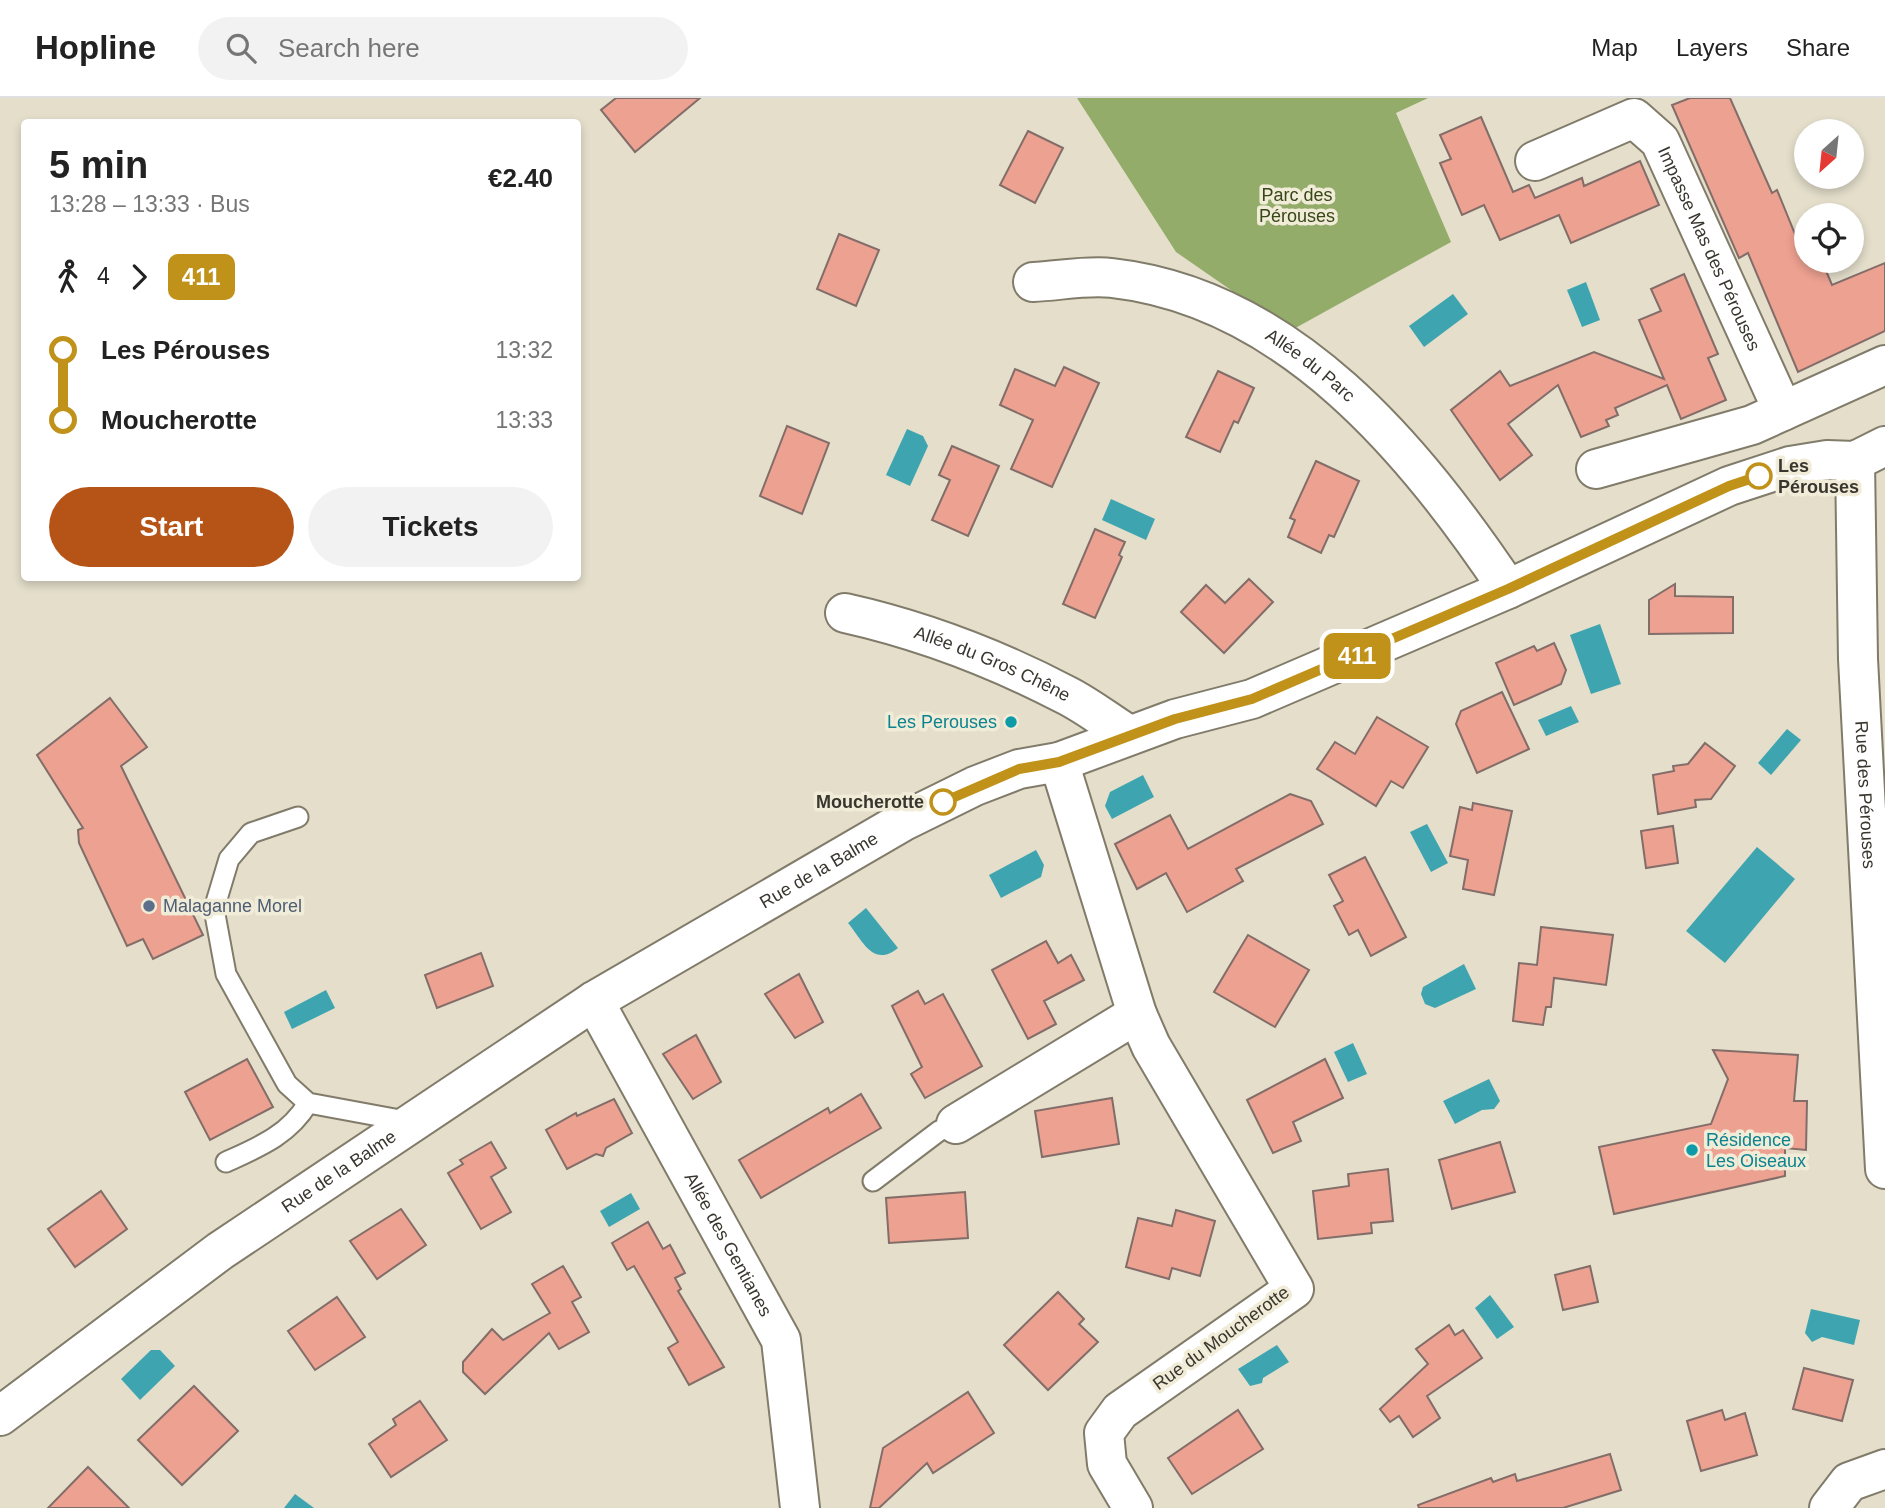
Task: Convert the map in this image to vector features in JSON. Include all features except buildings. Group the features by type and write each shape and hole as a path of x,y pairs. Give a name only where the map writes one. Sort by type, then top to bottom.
{"street":[{"name":"Impasse Mas des Pérouses","path":"1535,161 1634,118 1660,141 1783,411"},
{"name":"Allée du Parc","path":"1033,282 1111,277 1194,296 1293,348 1352,398 1459,517 1508,589"},
{"path":"1596,469 1752,425 1885,365"},
{"name":"Rue de la Balme","path":"0,1416 220,1251 594,1001 902,822 1008,773 1059,762 1175,719 1252,699 1508,589 1729,486 1790,466 1870,454"},
{"name":"Rue des Pérouses","path":"1870,454 1858,659 1885,1169"},
{"name":"Allée du Gros Chêne","path":"845,613 891,623 953,646 1067,695 1129,735"},
{"name":"Rue du Moucherotte","path":"1059,762 1137,1014 1151,1046 1294,1289 1121,1411 1104,1433 1107,1464 1133,1508"},
{"name":"Allée des Gentianes","path":"594,1001 781,1339 800,1508"},
{"path":"956,1124 1137,1014"},
{"path":"1829,1508 1849,1482 1885,1469"}],"lane":[{"path":"298,817 251,833 229,859 214,909 226,974 287,1084 308,1103 412,1122"},
{"path":"226,1162 272,1140 297,1122 308,1103"},
{"path":"873,1181 939,1131 956,1124"}],"green space":[{"name":"Parc des Pérouses","path":"1077,98 1428,98 1396,113 1451,242 1290,331 1176,252"}],"water":[{"path":"1586,282 1600,320 1582,327 1567,290"},
{"path":"1453,294 1468,314 1424,347 1409,326"},
{"path":"907,429 923,436 928,446 910,486 886,475"},
{"path":"1111,499 1155,519 1146,540 1102,520"},
{"path":"1600,624 1621,684 1591,694 1570,635"},
{"path":"1571,706 1579,722 1546,736 1538,720"},
{"path":"1787,729 1801,740 1771,775 1758,763"},
{"path":"1143,775 1154,797 1112,819 1105,806 1110,792"},
{"path":"1427,824 1448,863 1431,872 1410,832"},
{"path":"1757,847 1795,879 1725,963 1686,931"},
{"path":"1036,850 1044,865 1041,877 1001,898 989,875"},
{"path":"866,908 898,948 882,955 875,954 864,944 848,923"},
{"path":"1464,964 1476,989 1435,1008 1425,1004 1421,994 1423,987"},
{"path":"326,990 335,1008 292,1029 284,1012"},
{"path":"1353,1043 1367,1074 1348,1082 1334,1052"},
{"path":"1489,1079 1500,1101 1494,1109 1482,1110 1455,1124 1443,1101"},
{"path":"631,1193 640,1209 609,1227 600,1211"},
{"path":"1490,1295 1514,1327 1497,1339 1475,1308"},
{"path":"1811,1309 1860,1320 1854,1345 1822,1337 1812,1342 1805,1333"},
{"path":"1277,1345 1289,1362 1263,1378 1262,1383 1250,1386 1238,1369"},
{"path":"151,1350 160,1350 175,1366 140,1400 121,1379"},
{"path":"295,1494 314,1508 284,1508"}],"bus line":[{"name":"411","path":"943,802 1019,769 1059,762 1175,719 1252,699 1388,643 1729,486 1759,476"}],"place":[{"name":"Les Pérouses","path":"1759,476"},
{"name":"Les Perouses","path":"1011,722"},
{"name":"Moucherotte","path":"943,802"},
{"name":"Malaganne Morel","path":"149,906"},
{"name":"Résidence Les Oiseaux","path":"1692,1150"}]}
